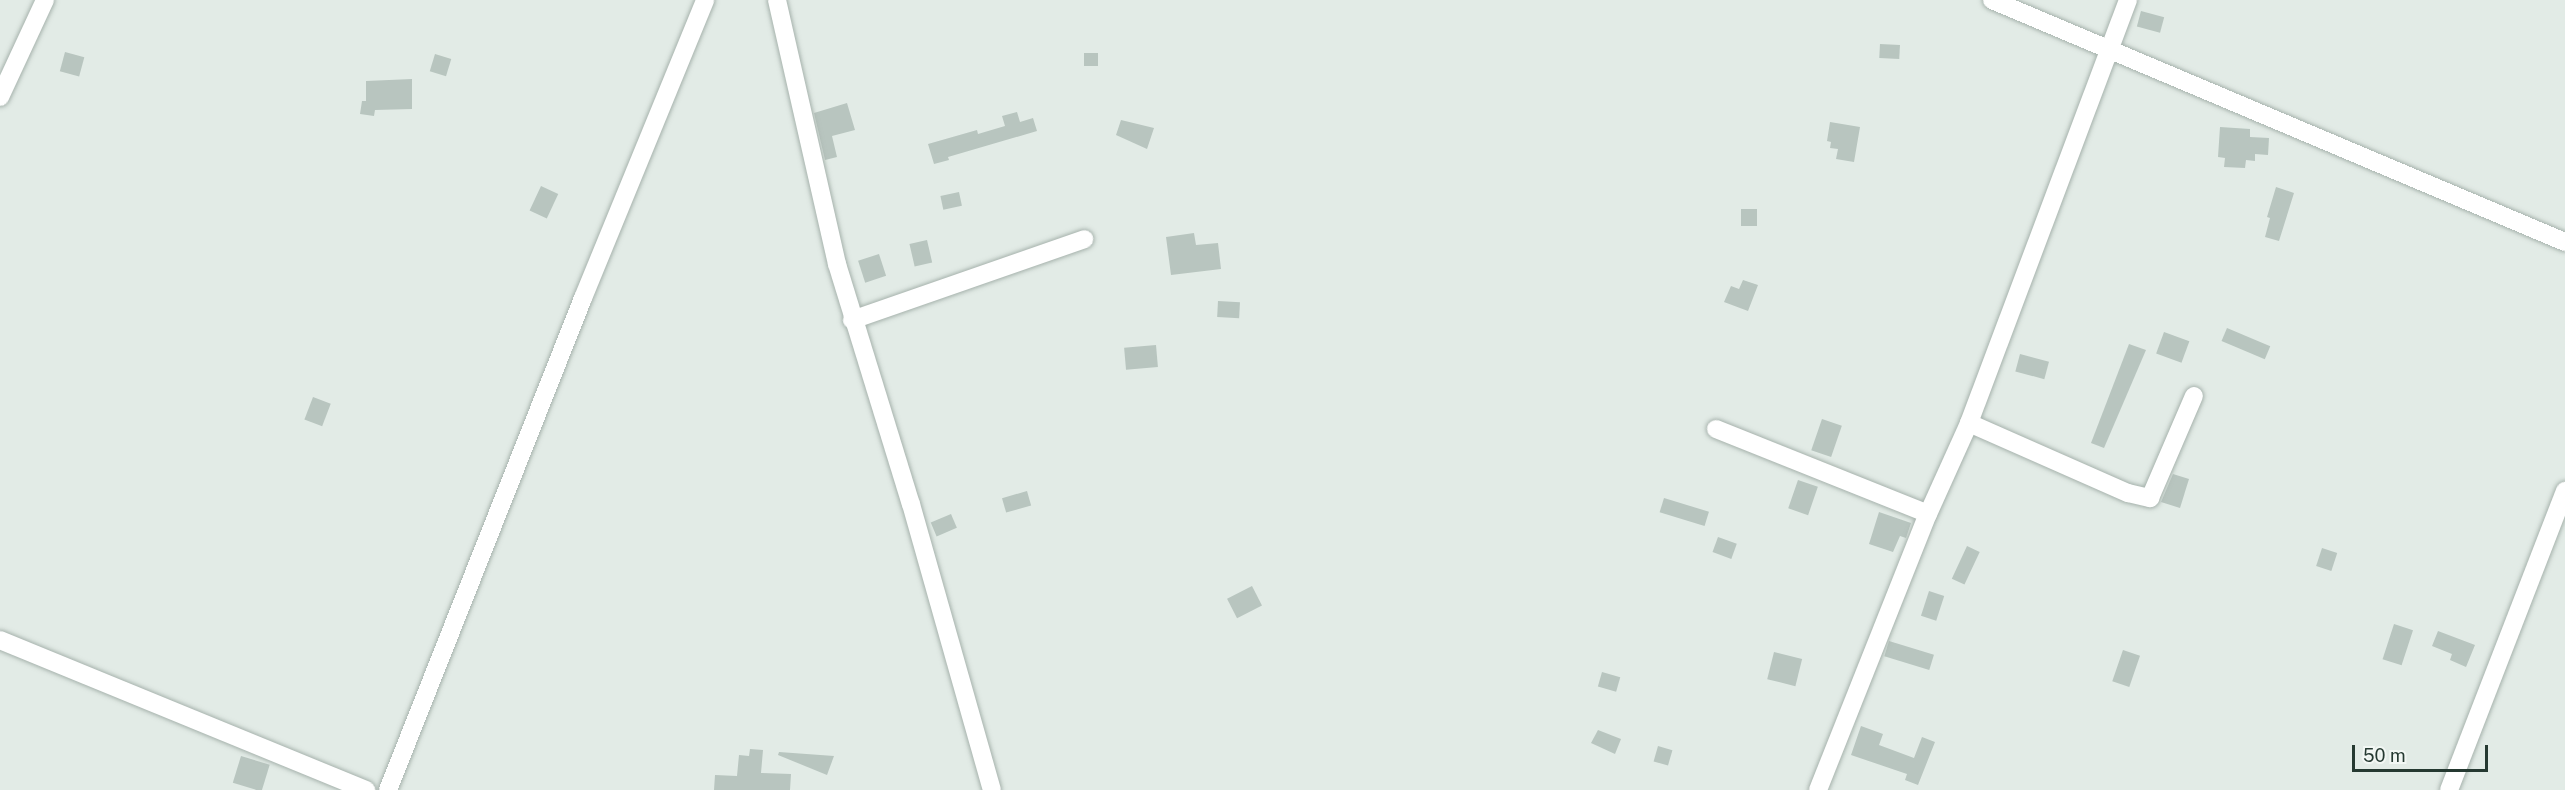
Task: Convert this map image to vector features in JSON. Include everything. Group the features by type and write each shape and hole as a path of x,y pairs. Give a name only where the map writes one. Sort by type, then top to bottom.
{"street":[{"path":"0,97 45,0"},
{"path":"388,790 583,298 705,0"},
{"path":"777,0 837,264 852,320 911,504 992,790"},
{"path":"1992,0 2565,242"},
{"path":"1818,790 1928,514 1969,423 2128,0"},
{"path":"852,320 1084,239"},
{"path":"1969,423 2127,493 2150,498 2194,396"},
{"path":"1716,429 1928,514"},
{"path":"2449,790 2565,491"},
{"path":"0,640 366,790"}],"building":[{"path":"2141,11 2164,17 2160,33 2137,26"},
{"path":"1880,44 1900,45 1899,59 1879,58"},
{"path":"65,52 84,57 79,76 60,71"},
{"path":"1084,53 1098,53 1098,66 1084,66"},
{"path":"435,54 451,59 446,76 430,71"},
{"path":"412,79 412,109 375,110 374,116 360,114 362,101 366,101 366,81"},
{"path":"847,103 855,130 832,136 837,157 825,160 814,113"},
{"path":"1017,112 1020,122 1033,118 1037,131 948,157 949,160 934,164 928,144 977,130 978,134 1005,126 1002,116"},
{"path":"1121,120 1154,128 1147,149 1116,135"},
{"path":"1830,122 1860,127 1854,162 1836,159 1838,149 1830,148 1831,142 1827,141"},
{"path":"2220,127 2250,129 2250,137 2269,138 2268,155 2255,154 2255,161 2246,160 2245,168 2224,167 2225,158 2218,157"},
{"path":"541,186 558,194 547,219 530,210"},
{"path":"2276,187 2294,193 2279,241 2265,237 2270,218 2267,217"},
{"path":"959,192 962,206 943,210 940,196"},
{"path":"1741,209 1757,209 1757,226 1741,226"},
{"path":"1194,233 1196,245 1218,243 1221,269 1171,275 1166,237"},
{"path":"927,240 932,262 915,266 909,244"},
{"path":"879,254 886,276 865,283 858,261"},
{"path":"1743,280 1758,285 1748,311 1724,302 1731,286 1739,289"},
{"path":"1218,301 1240,302 1239,318 1217,317"},
{"path":"2227,328 2270,346 2265,359 2222,341"},
{"path":"2164,332 2189,341 2182,363 2156,354"},
{"path":"2129,344 2146,350 2104,448 2091,443"},
{"path":"1156,345 1158,367 1126,370 1124,348"},
{"path":"2020,354 2049,362 2044,379 2015,371"},
{"path":"313,397 331,404 322,426 304,419"},
{"path":"1822,419 1842,426 1831,457 1811,450"},
{"path":"2173,474 2189,479 2180,508 2161,502"},
{"path":"1798,480 1818,487 1808,515 1788,508"},
{"path":"1027,491 1031,505 1006,513 1002,498"},
{"path":"1664,498 1709,512 1705,526 1660,512"},
{"path":"1879,512 1911,523 1906,538 1900,536 1893,552 1869,544"},
{"path":"951,514 957,528 937,536 931,523"},
{"path":"1718,537 1737,544 1731,559 1713,552"},
{"path":"1967,546 1980,552 1964,585 1952,579"},
{"path":"2322,548 2337,553 2331,571 2316,566"},
{"path":"1252,586 1262,606 1237,618 1227,599"},
{"path":"1929,591 1944,596 1936,621 1921,616"},
{"path":"2394,624 2413,630 2402,665 2383,659"},
{"path":"2438,631 2475,645 2466,667 2450,660 2452,654 2432,646"},
{"path":"1889,641 1934,655 1929,670 1884,656"},
{"path":"2123,650 2140,656 2129,687 2112,681"},
{"path":"1774,652 1802,659 1795,686 1767,679"},
{"path":"1602,672 1620,677 1616,692 1598,686"},
{"path":"1861,726 1883,734 1879,745 1914,758 1922,737 1935,742 1918,785 1905,780 1907,774 1851,755"},
{"path":"1598,730 1621,739 1615,754 1591,743"},
{"path":"1658,746 1672,750 1668,766 1654,761"},
{"path":"750,749 763,750 761,773 791,774 790,790 714,790 715,775 737,776 739,755 749,756"},
{"path":"779,752 834,756 827,775 778,755"},
{"path":"241,756 270,765 262,790 233,783"}]}
